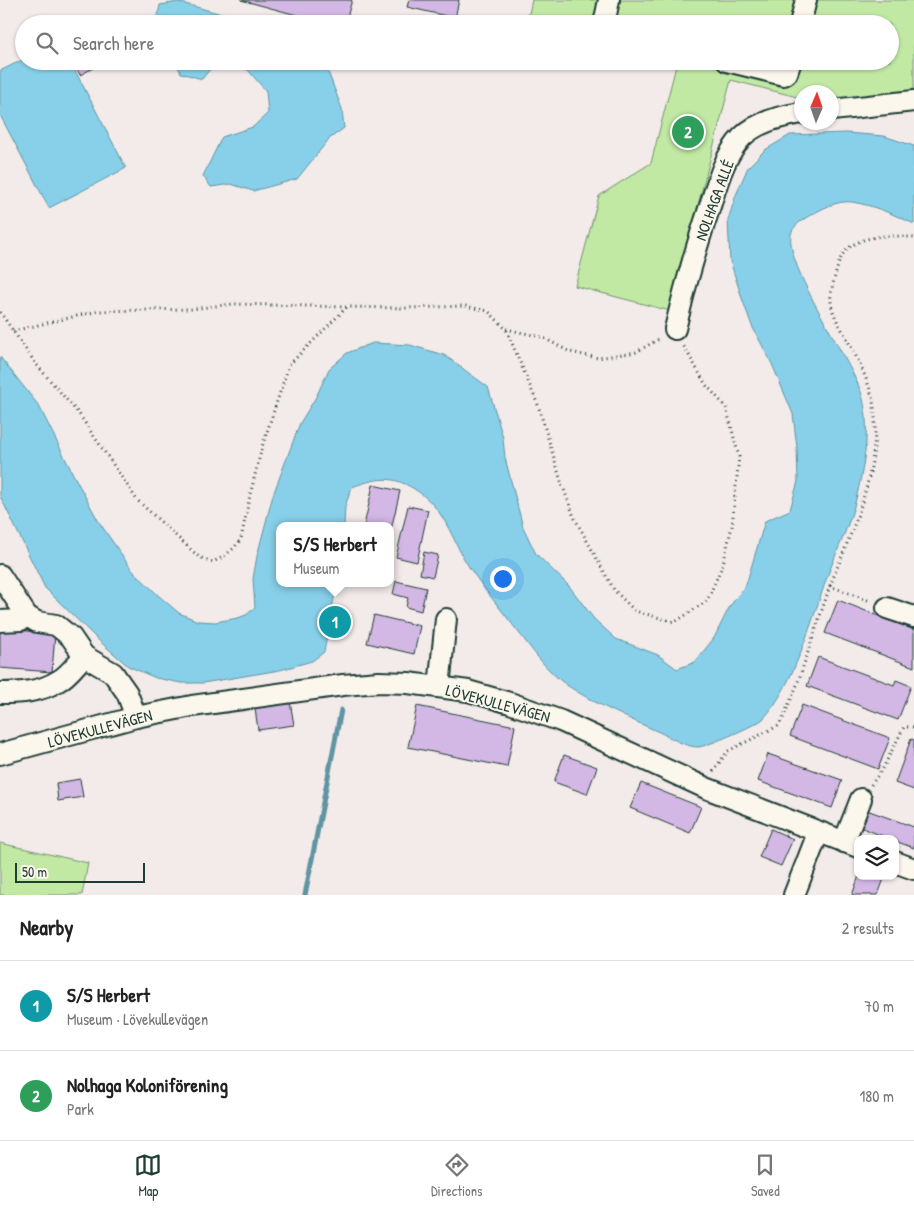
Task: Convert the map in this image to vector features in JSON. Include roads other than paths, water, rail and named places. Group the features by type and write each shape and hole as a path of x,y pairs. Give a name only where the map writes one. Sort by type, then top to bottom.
{"street":[{"path":"606,15 609,0"},
{"path":"802,15 806,0"},
{"path":"764,70 784,75 788,70"},
{"path":"839,109 914,101"},
{"name":"NOLHAGA ALLÉ","path":"675,328 688,276 728,156 742,136 761,124 794,114"},
{"path":"0,575 27,616 37,622 56,625 70,637 84,656 113,673 127,693 136,717"},
{"path":"887,608 914,617"},
{"path":"0,621 21,620 27,616"},
{"path":"439,687 446,619"},
{"path":"0,693 22,693 60,681 84,656"},
{"name":"LÖVEKULLEVÄGEN","path":"0,754 136,717 192,706 343,685 379,682 408,683 476,693 562,720 706,788 851,845"},
{"path":"851,845 861,799"},
{"path":"794,895 818,833"},
{"path":"899,863 914,869"}],"water":[{"path":"178,2 225,15 158,15 160,5"},
{"path":"15,64 15,70 75,70 126,168 49,208 0,115 0,71"},
{"path":"180,70 209,70 202,79 181,73"},
{"path":"248,70 327,70 342,109 344,128 329,139 297,179 253,191 231,184 211,187 203,176 222,137 253,127 268,113 266,91"},
{"path":"846,133 884,136 914,146 914,224 876,208 860,203 846,202 828,206 807,217 795,226 791,234 792,249 807,289 861,392 866,418 866,446 856,499 802,649 785,688 774,705 759,722 711,743 693,747 613,711 568,686 553,674 540,659 480,583 469,567 444,520 432,503 406,484 389,479 381,479 352,487 345,506 344,522 276,522 276,587 336,587 339,594 334,598 324,652 312,661 280,670 203,683 181,683 156,678 128,666 96,638 45,588 0,496 0,357 39,406 99,522 132,570 179,613 198,621 215,622 238,618 255,608 253,579 273,495 300,423 316,397 329,369 347,353 373,343 410,345 444,355 488,387 503,438 505,458 523,527 536,554 569,586 594,619 616,639 658,655 677,669 695,662 714,638 730,606 746,585 765,521 790,510 798,481 793,414 772,364 752,326 743,301 730,261 728,220 748,167 765,150 790,135"}],"waterway":[{"path":"305,895 341,710"}],"place":[{"name":"Nolhaga Koloniförening","path":"688,132"},
{"name":"S/S Herbert","path":"335,622"}]}
